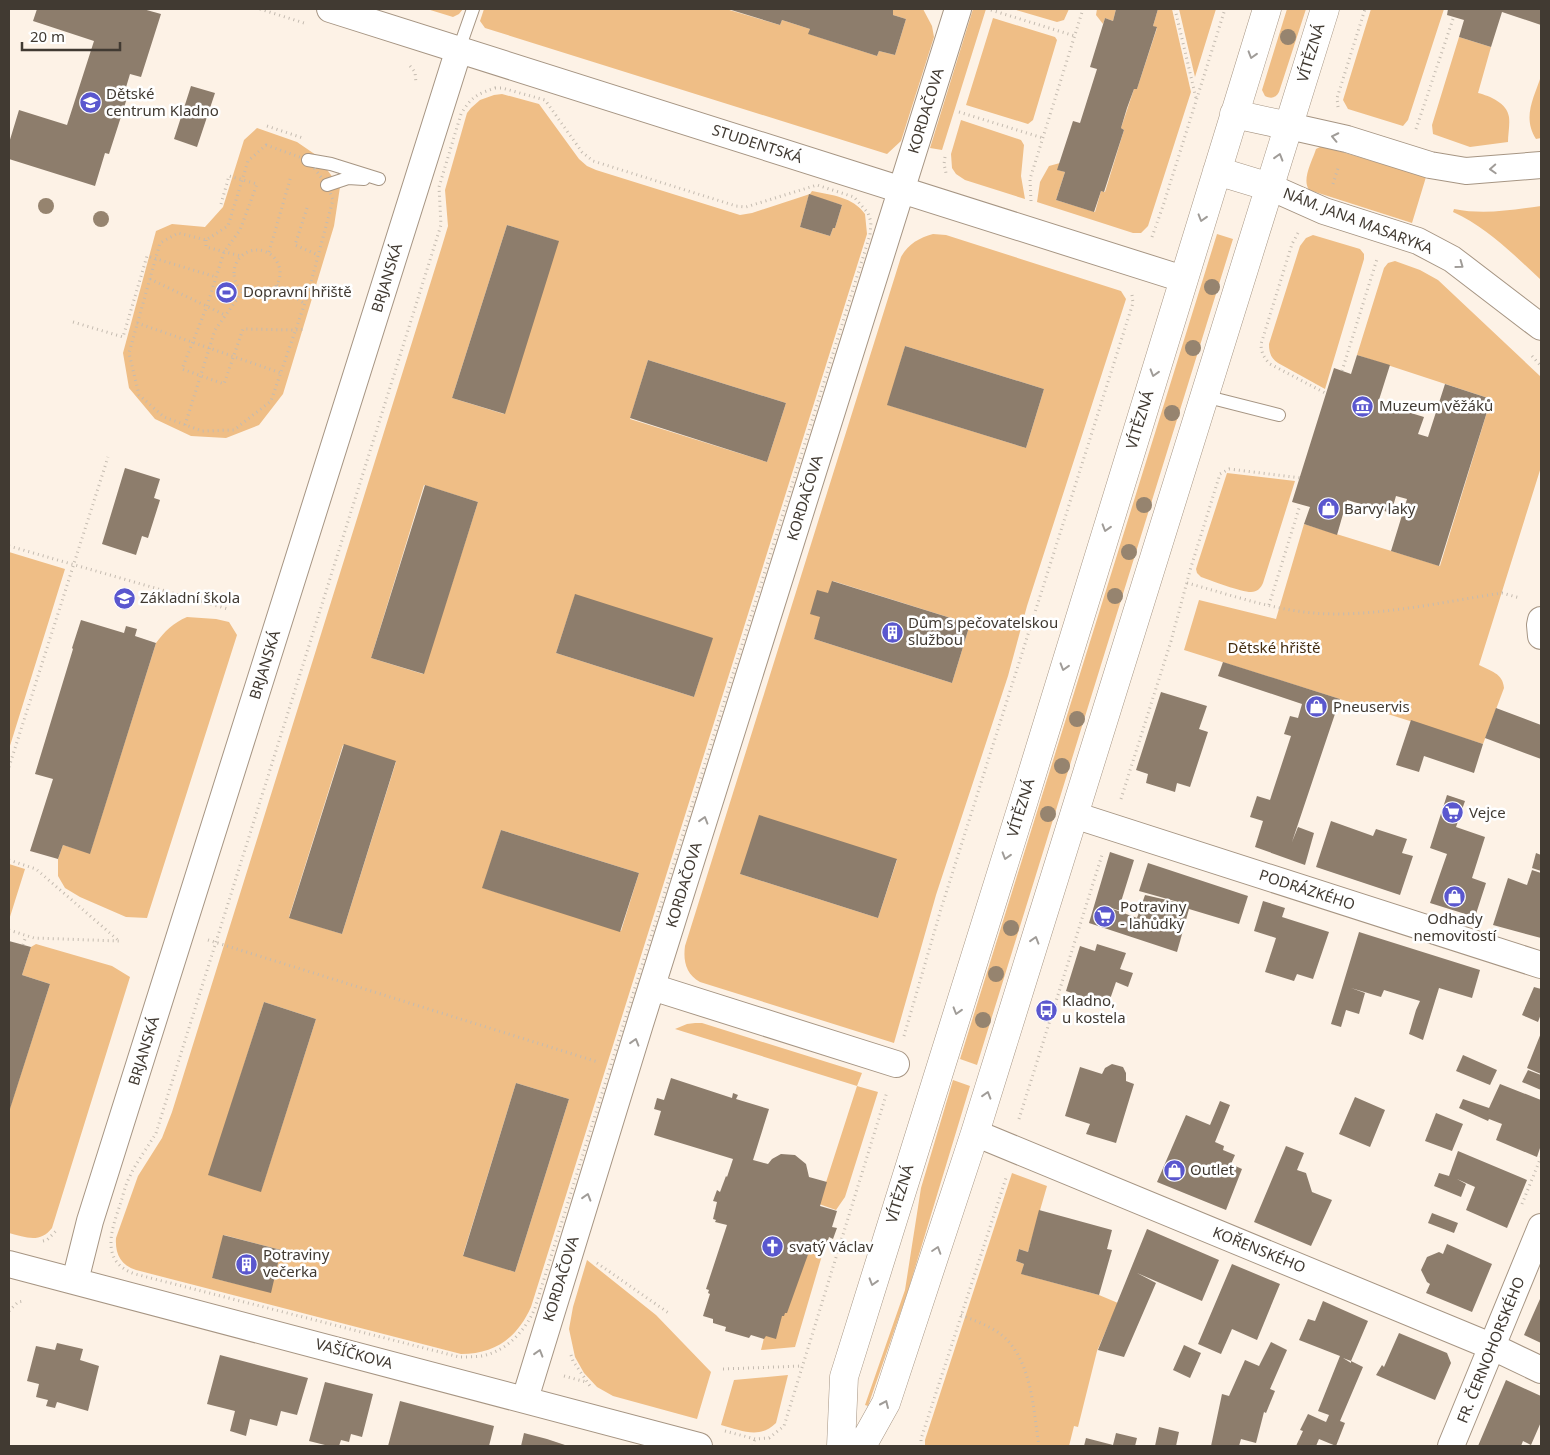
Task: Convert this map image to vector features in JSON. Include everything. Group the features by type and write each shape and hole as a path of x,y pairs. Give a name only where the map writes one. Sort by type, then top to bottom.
{"main road":[{"name":"VÍTĚZNÁ","path":"841,1446 844,1377 1024,800 1267,9"},
{"name":"VÍTĚZNÁ","path":"862,1446 886,1403 975,1133 1325,9"},
{"path":"1234,114 1289,126"},
{"path":"1217,171 1270,187"}],"street":[{"name":"STUDENTSKÁ","path":"330,9 1183,279"},
{"name":"KORDAČOVA","path":"525,1399 958,9"},
{"name":"BRJANSKÁ","path":"75,1281 90,1221 459,50"},
{"path":"1289,126 1347,139 1430,165 1466,171 1541,165"},
{"name":"NÁM. JANA MASARYKA","path":"1270,187 1324,211 1418,241 1452,259 1541,327"},
{"path":"1541,620 1541,636"},
{"name":"PODRÁZKÉHO","path":"1074,814 1541,965"},
{"path":"652,987 896,1064"},
{"name":"KOŘENSKÉHO","path":"975,1133 1493,1348 1541,1370"},
{"name":"FR. ČERNOHORSKÉHO","path":"1451,1446 1493,1348 1541,1226"},
{"name":"VAŠÍČKOVA","path":"9,1264 525,1399 708,1438"}],"lane":[{"path":"459,50 473,9"},
{"path":"302,158 330,164 379,179 348,178 328,185"},
{"path":"1204,396 1278,415"}],"path":[{"path":"260,9 305,23"},
{"path":"988,19 991,9 1075,36"},
{"path":"1031,209 1030,179 1083,9"},
{"path":"1175,9 1196,99"},
{"path":"1147,240 1151,238 1155,229 1224,9"},
{"path":"1327,394 1270,364 1261,349 1261,344 1294,238 1303,229 1313,228 1318,230 1354,119 1340,112 1337,98 1365,9"},
{"path":"1414,137 1454,16"},
{"path":"407,60 415,72 416,86"},
{"path":"495,88 502,88 546,100 582,152 593,161 736,206 746,207 817,185 854,197 868,213 871,222 870,236 611,1066 533,1313 517,1337 499,1350 483,1356 458,1357 135,1274 117,1262 110,1249 112,1229 129,1177 156,1133 441,226 438,187 461,114 466,104 476,94 495,88"},
{"path":"956,121 959,112 1043,138"},
{"path":"266,145 302,158 328,185 333,200 305,304 271,401 234,430 202,431 164,417 139,395 129,353 160,243 178,233 206,240 228,226 248,161 266,145"},
{"path":"947,176 944,164 948,149"},
{"path":"295,165 302,158"},
{"path":"269,252 292,174"},
{"path":"221,204 229,176 257,184 240,230 224,252 207,306 182,369 224,384 243,329 306,329"},
{"path":"307,208 295,245 318,254"},
{"path":"206,240 206,247 240,256"},
{"path":"254,250 269,252 278,263 280,271 277,285 265,295 249,295 242,291 237,285 235,278 236,263 240,256 254,250"},
{"path":"73,322 123,337 147,256 216,277"},
{"path":"1342,370 1377,258"},
{"path":"150,278 225,315"},
{"path":"277,285 305,304"},
{"path":"185,425 215,330 242,291"},
{"path":"903,1039 941,909 1133,303 1132,292"},
{"path":"137,323 281,374"},
{"path":"9,768 108,457"},
{"path":"1118,806 1171,641 1219,477 1222,472 1229,469 1301,478"},
{"path":"1269,605 1300,505"},
{"path":"9,546 228,609"},
{"path":"1187,583 1269,605 1312,613 1351,614 1374,612 1502,592 1525,600"},
{"path":"1017,1125 1103,852"},
{"path":"9,860 36,869 119,941 34,938 9,930"},
{"path":"23,945 26,936"},
{"path":"217,942 611,1066"},
{"path":"708,1438 769,1438 784,1426 888,1088"},
{"path":"922,1446 921,1439 1008,1171"},
{"path":"41,1242 47,1240 58,1229"},
{"path":"593,1260 670,1314"},
{"path":"961,1315 997,1331 1019,1356 1030,1390 1039,1446"},
{"path":"569,1351 572,1361 586,1382 596,1392"},
{"path":"723,1369 802,1366"},
{"path":"753,1446 755,1439"}],"green space":[{"path":"427,9 463,9 453,17"},
{"path":"484,9 726,9 780,25 782,20 810,29 809,34 877,56 879,51 895,55 906,19 893,15 893,9 923,9 932,26 934,37 901,141 887,154 485,28 480,21"},
{"path":"973,9 986,9 942,150 930,148"},
{"path":"1013,9 1069,9 1064,20 1057,22"},
{"path":"1097,9 1116,9 1113,21 1105,18 1103,24 1096,15"},
{"path":"1158,9 1172,9 1191,92 1148,226 1141,233 1133,233 1037,202 1040,182 1049,166 1060,163 1058,170 1065,172 1056,200 1095,212 1101,191 1105,192 1124,130 1121,128 1134,89 1137,89 1157,28 1153,26"},
{"path":"1179,9 1216,9 1195,77"},
{"path":"1287,9 1306,9 1279,92 1275,97 1269,97 1265,96 1262,90"},
{"path":"1371,9 1444,9 1408,120 1403,126 1348,109 1343,100"},
{"path":"993,18 1055,37 1057,40 1033,120 1028,124 966,105"},
{"path":"1459,37 1491,47 1478,93 1493,98 1508,112 1508,142 1470,147 1433,134 1432,125"},
{"path":"1541,76 1541,138 1536,139 1530,123 1530,115"},
{"path":"502,94 539,104 579,159 587,166 596,170 740,215 752,213 810,194 812,191 834,196 848,200 860,208 865,214 867,234 531,1307 519,1327 504,1342 484,1351 461,1354 136,1270 122,1262 116,1249 116,1238 138,1176 162,1138 172,1112 448,226 445,190 467,113 480,100","holes":["809,195 842,205 835,228 833,228 830,236 800,227","507,225 558,241 504,414 452,398","648,360 786,403 767,462 630,419","424,485 478,502 423,674 371,658","575,595 712,639 694,697 556,653","343,745 396,762 342,934 289,917","501,830 639,873 621,931 483,888","264,1002 316,1019 261,1191 209,1175","516,1083 569,1099 515,1272 463,1255","224,1235 281,1250 270,1292 212,1278"]},
{"path":"961,120 1021,140 1024,145 1021,176 1025,199 965,180 956,174 952,168 951,154"},
{"name":"Dopravní hřiště","path":"257,128 297,142 316,155 340,187 334,226 283,394 259,425 226,438 191,436 155,419 129,388 123,353 156,231 172,224 205,227 223,207 244,140"},
{"path":"1322,146 1426,177 1412,223 1309,190 1306,181 1308,171 1316,149"},
{"path":"1541,206 1541,280 1489,234 1466,218 1453,212 1454,209 1487,212"},
{"path":"933,234 946,235 1121,291 1126,299 1027,606 1008,676 936,895 894,1043 700,982 691,975 686,967 684,952 901,257 911,245","holes":["905,346 1044,389 1026,448 888,405","833,581 970,624 952,683 814,639","897,860 878,918 740,874"]},
{"path":"1217,234 1233,239 977,1065 960,1059"},
{"path":"1313,235 1360,249 1364,254 1325,389 1278,363 1272,357 1269,347 1300,246 1306,238"},
{"name":"Dětské hřiště","path":"1395,261 1420,270 1438,280 1541,377 1541,467 1479,665 1499,676 1504,688 1483,744 1184,650 1199,600 1276,619 1304,524 1440,566 1491,399 1357,355 1384,268 1388,263"},
{"path":"1227,473 1295,481 1263,583 1261,587 1253,592 1246,592 1201,577 1196,569"},
{"path":"9,552 65,569 9,749"},
{"path":"187,617 229,622 237,635 147,918 126,917 80,897 65,888 58,876 58,859 63,845 90,853 156,643 170,628"},
{"path":"9,864 25,869 9,920"},
{"path":"36,944 112,966 130,977 52,1228 42,1236 32,1238 9,1233 9,1111 50,984 22,975 31,947"},
{"path":"695,1023 702,1023 862,1073 857,1086 675,1029"},
{"path":"953,1080 970,1086 908,1291 868,1406 865,1405 905,1290 921,1188"},
{"path":"857,1086 878,1092 845,1197 836,1210 819,1204"},
{"path":"1012,1173 1047,1186 1028,1252 1019,1249 1016,1261 1024,1264 1022,1274 1099,1295 1118,1303 1097,1351 1078,1427 1074,1426 1069,1446 925,1446 925,1440"},
{"path":"809,1248 823,1252 795,1347 761,1350 764,1338 782,1314"},
{"path":"587,1260 656,1315 711,1372 697,1419 613,1396 597,1387 584,1373 575,1357 569,1329 573,1307"},
{"path":"788,1375 776,1423 770,1428 763,1431 750,1432 721,1425 734,1380"}],"building":[{"path":"37,9 143,9 161,14 141,77 130,74 124,94 128,95 109,154 105,153 95,186 9,159 9,143 19,110 67,125 94,41 33,21"},
{"path":"728,9 893,9 893,15 906,19 895,55 879,51 877,56 808,34 810,29 782,20 780,25"},
{"path":"1116,9 1158,9 1153,26 1157,27 1137,89 1134,89 1127,108 1121,128 1124,130 1104,192 1101,191 1094,212 1056,200 1065,172 1057,170 1073,121 1080,123 1097,69 1090,67 1105,18 1113,21"},
{"path":"1448,9 1541,9 1541,25 1502,12 1491,47 1459,37 1464,20 1447,15"},
{"path":"191,86 215,93 197,147 174,139"},
{"path":"809,194 842,205 835,228 833,228 830,236 800,227"},
{"path":"507,225 559,241 505,414 452,398"},
{"path":"905,346 1044,389 1026,448 887,405"},
{"path":"1357,355 1390,365 1378,403 1424,417 1418,434 1428,437 1445,384 1491,399 1439,566 1391,551 1407,499 1396,496 1391,513 1347,500 1337,535 1304,524 1310,507 1292,502 1334,368 1351,374"},
{"path":"648,360 786,403 767,462 630,418"},
{"path":"125,468 160,479 154,498 160,500 148,538 142,536 136,555 102,544"},
{"path":"425,485 478,502 424,674 371,658"},
{"name":"Dům s pečovatelskou službou","path":"832,581 970,624 952,683 814,639 820,617 810,614 817,590 828,593"},
{"path":"575,594 713,638 694,697 556,653"},
{"path":"81,620 124,633 126,626 137,629 135,636 156,643 90,854 63,845 58,859 30,851 53,779 35,774"},
{"path":"1223,662 1340,699 1292,842 1298,827 1314,833 1305,865 1255,847 1263,821 1250,817 1257,796 1270,800 1291,736 1284,734 1290,716 1298,718 1302,704 1218,676"},
{"path":"1161,692 1207,706 1199,729 1208,732 1190,787 1177,783 1175,792 1146,783 1148,774 1136,770"},
{"path":"1496,708 1541,725 1541,759 1485,738"},
{"path":"1411,720 1483,744 1474,773 1424,756 1419,772 1396,765"},
{"path":"344,744 396,761 342,934 289,918"},
{"path":"1447,795 1465,801 1456,827 1485,837 1472,878 1486,883 1475,917 1430,903 1447,854 1430,848"},
{"path":"759,815 897,859 878,918 740,874"},
{"path":"1331,821 1373,836 1376,829 1407,839 1402,853 1413,856 1400,895 1316,867"},
{"path":"501,830 639,873 620,932 482,888"},
{"path":"1110,852 1134,860 1120,905 1126,906 1124,912 1102,905 1137,918 1145,895 1189,905 1139,891 1148,863 1248,896 1239,924 1189,909 1177,952 1089,923"},
{"path":"1536,853 1541,855 1541,871 1532,868"},
{"path":"1532,870 1541,873 1541,938 1493,925 1508,878 1527,885"},
{"path":"1263,901 1285,908 1282,917 1329,932 1313,979 1297,974 1294,981 1265,972 1276,938 1254,931"},
{"path":"1359,932 1480,970 1472,998 1439,988 1423,1040 1409,1034 1420,1001 1384,990 1381,997 1351,988 1365,993 1359,1014 1346,1010 1341,1027 1331,1024"},
{"path":"9,941 31,947 22,975 50,984 9,1112"},
{"path":"1097,944 1126,953 1120,969 1133,973 1128,987 1116,982 1108,1005 1066,991 1080,946 1095,951"},
{"path":"1534,987 1541,989 1541,1014 1538,1022 1522,1015"},
{"path":"264,1002 316,1019 261,1192 208,1175"},
{"path":"1541,1033 1541,1074 1527,1068"},
{"path":"1463,1055 1497,1070 1490,1085 1456,1071"},
{"path":"1112,1064 1123,1067 1126,1073 1126,1081 1134,1084 1116,1143 1086,1134 1090,1124 1065,1116 1080,1067 1102,1074 1105,1068"},
{"path":"1528,1070 1541,1075 1541,1090 1522,1082"},
{"name":"svatý Václav","path":"671,1078 732,1098 733,1093 738,1095 736,1099 769,1109 753,1160 768,1164 772,1159 781,1154 795,1155 806,1164 809,1177 827,1182 820,1206 837,1211 832,1227 837,1228 833,1239 829,1237 824,1253 810,1249 787,1313 782,1316 776,1339 766,1336 764,1339 751,1335 749,1338 725,1331 726,1327 713,1323 713,1319 703,1316 710,1294 708,1293 709,1290 706,1289 727,1225 715,1222 716,1220 713,1219 717,1202 713,1201 717,1190 720,1192 733,1159 654,1135 661,1111 654,1109 657,1098 664,1100"},
{"path":"516,1083 569,1099 515,1272 463,1256"},
{"path":"1500,1084 1541,1100 1541,1145 1537,1157 1496,1140 1502,1124 1489,1119 1488,1121 1459,1108 1463,1099 1489,1108"},
{"path":"1355,1097 1385,1110 1370,1147 1339,1134"},
{"path":"1220,1101 1230,1105 1215,1142 1224,1146 1223,1150 1235,1155 1231,1164 1242,1169 1226,1210 1157,1182 1186,1115 1210,1125"},
{"path":"1436,1113 1463,1124 1452,1151 1425,1141"},
{"path":"1286,1146 1304,1153 1297,1170 1306,1173 1312,1192 1332,1200 1311,1246 1254,1222"},
{"path":"1458,1151 1527,1180 1507,1228 1466,1210 1475,1187 1457,1179 1466,1184 1461,1197 1434,1186 1439,1173 1449,1176"},
{"path":"1039,1210 1112,1230 1107,1249 1112,1250 1099,1295 1021,1274 1024,1264 1016,1261 1019,1249 1028,1252"},
{"path":"1432,1213 1458,1223 1454,1233 1428,1223"},
{"path":"1147,1229 1219,1260 1202,1301 1137,1273 1156,1283 1124,1357 1098,1350"},
{"name":"Potraviny večerka","path":"223,1235 281,1250 271,1293 212,1278"},
{"path":"1447,1244 1492,1264 1472,1312 1426,1293 1430,1284 1421,1270 1427,1257 1439,1252 1443,1254"},
{"path":"1232,1264 1280,1284 1257,1340 1232,1329 1221,1354 1198,1344"},
{"path":"1541,1299 1541,1343 1524,1335"},
{"path":"1323,1301 1368,1321 1351,1361 1363,1367 1340,1421 1345,1423 1336,1446 1319,1439 1316,1446 1296,1446 1303,1431 1300,1430 1308,1414 1326,1422 1329,1415 1318,1411 1340,1356 1299,1340 1308,1319 1315,1321"},
{"path":"1399,1333 1447,1353 1451,1363 1435,1400 1376,1375 1382,1365 1384,1367"},
{"path":"1271,1342 1287,1350 1270,1389 1275,1391 1266,1413 1264,1412 1256,1443 1241,1439 1239,1446 1211,1446 1222,1394 1229,1396 1245,1360 1259,1366"},
{"path":"57,1343 83,1349 80,1360 99,1366 88,1411 57,1402 55,1408 46,1406 48,1400 36,1397 39,1384 27,1381 36,1346 55,1350"},
{"path":"1184,1345 1201,1353 1190,1378 1173,1370"},
{"path":"220,1355 308,1378 297,1415 281,1411 277,1426 250,1419 246,1436 230,1431 235,1411 207,1404"},
{"path":"1506,1380 1541,1396 1541,1422 1531,1445 1523,1441 1521,1446 1478,1446"},
{"path":"325,1382 373,1394 362,1437 351,1434 349,1442 341,1440 339,1446 329,1446 309,1441"},
{"path":"400,1401 494,1426 489,1446 388,1446"},
{"path":"1159,1427 1179,1432 1176,1446 1155,1446"},
{"path":"524,1433 547,1439 568,1446 521,1446"},
{"path":"1116,1433 1137,1438 1135,1446 1084,1446 1086,1438 1113,1445"}],"place":[{"name":"Dětské centrum Kladno","path":"90,103"},
{"name":"Dopravní hřiště","path":"227,292"},
{"name":"Muzeum věžáků","path":"1363,406"},
{"name":"Barvy laky","path":"1328,509"},
{"name":"Základní škola","path":"124,598"},
{"name":"Dům s pečovatelskou službou","path":"892,632"},
{"name":"Pneuservis","path":"1317,707"},
{"name":"Vejce","path":"1453,813"},
{"name":"Odhady nemovitostí","path":"1455,896"},
{"name":"Potraviny - lahůdky","path":"1104,916"},
{"name":"Kladno, u kostela","path":"1046,1010"},
{"name":"Outlet","path":"1174,1170"},
{"name":"svatý Václav","path":"773,1247"},
{"name":"Potraviny večerka","path":"247,1264"}]}
